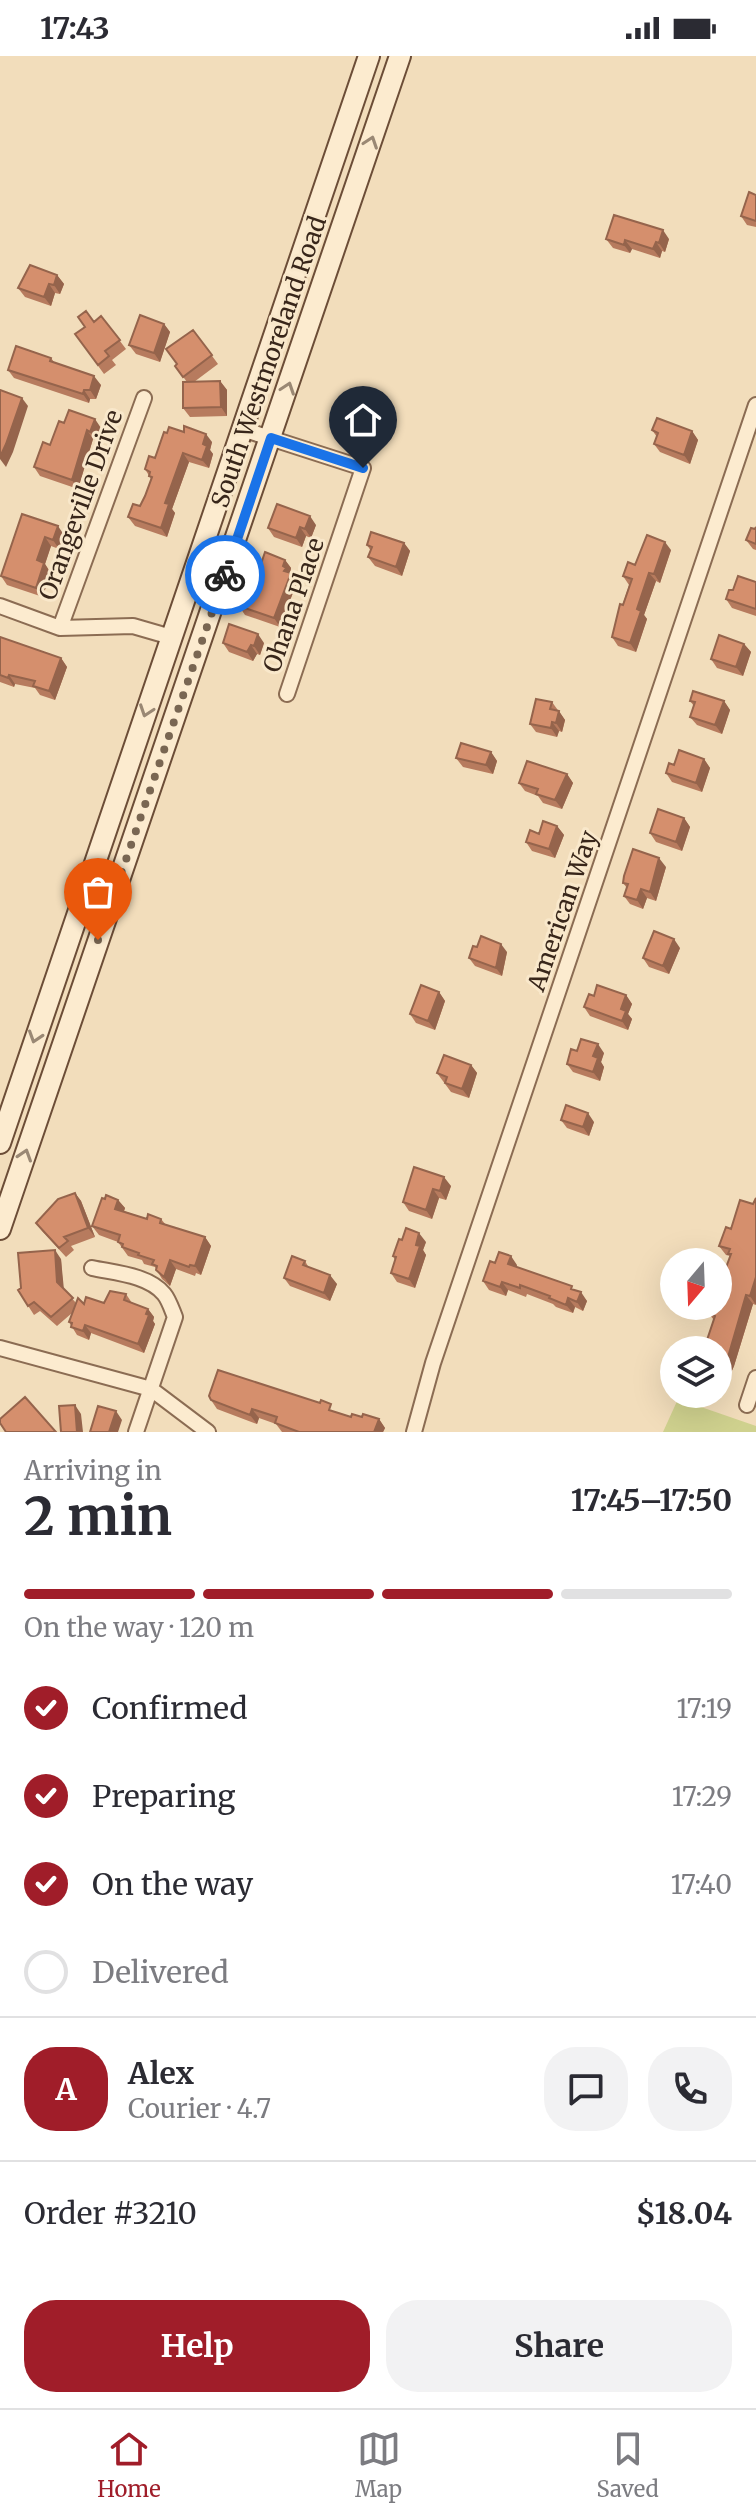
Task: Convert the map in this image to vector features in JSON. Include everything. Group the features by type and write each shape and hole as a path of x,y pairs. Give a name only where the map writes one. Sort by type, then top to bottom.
{"main road":[{"name":"South Westmoreland Road","path":"0,1143 369,56"},
{"name":"South Westmoreland Road","path":"0,1229 400,56"},
{"path":"290,288 318,297"},
{"path":"171,637 200,648"},
{"path":"51,988 77,998"}],"street":[{"name":"Orangeville Drive","path":"60,628 144,398"},
{"name":"American Way","path":"414,1432 433,1363 756,405"},
{"name":"Ohana Place","path":"242,429 363,468 287,694"},
{"path":"0,606 60,628 133,626 171,637"},
{"path":"92,1268 154,1285 164,1295 175,1317 136,1432"},
{"path":"0,1348 151,1389 208,1432"},
{"path":"747,1405 756,1378"}],"green space":[{"path":"674,1408 704,1408 756,1426 756,1432 663,1432"}],"building":[{"path":"749,192 756,195 756,221 741,216"},
{"path":"614,215 663,230 659,243 656,242 653,249 625,240 624,245 606,239"},
{"path":"30,265 57,275 54,285 49,284 44,297 18,288"},
{"path":"86,311 94,322 101,316 120,340 105,351 109,356 98,365 75,334 85,327 78,317"},
{"path":"140,315 164,324 154,353 129,345"},
{"path":"193,330 212,355 183,377 166,349"},
{"path":"16,346 94,376 90,390 84,390 83,394 8,370"},
{"path":"220,381 221,407 183,408 183,382"},
{"path":"0,390 22,398 0,457"},
{"path":"69,410 95,419 90,432 87,430 72,480 34,467 43,442 50,445 59,421 64,423"},
{"path":"657,418 692,431 684,455 654,444 658,433 652,430"},
{"path":"184,426 206,434 203,444 207,446 202,460 183,453 165,503 169,504 161,528 128,517 133,504 140,506 152,477 145,469 149,456 155,458 164,432 167,433 169,427 184,432"},
{"path":"277,504 310,516 305,529 300,527 296,538 268,528"},
{"path":"22,514 58,526 53,540 45,537 37,560 44,563 36,588 1,576"},
{"path":"756,527 756,544 746,540 751,528"},
{"path":"371,532 404,543 396,567 368,557 372,547 367,545"},
{"path":"647,535 665,542 654,574 649,573 630,643 612,637 620,604 623,605 632,579 623,576 628,562 635,565"},
{"path":"265,552 285,560 284,571 291,573 274,618 239,606 247,582 254,585"},
{"path":"738,576 756,582 756,609 726,599"},
{"path":"229,624 258,634 254,646 251,645 247,652 223,643"},
{"path":"719,635 744,644 736,667 711,659"},
{"path":"0,637 61,658 49,691 33,686 35,681 0,675"},
{"path":"693,691 724,701 715,725 690,717 695,702 690,701"},
{"path":"536,699 552,702 550,709 559,711 551,728 530,724"},
{"path":"461,743 491,752 486,765 456,758"},
{"path":"679,750 704,759 696,783 666,773 669,763 674,765"},
{"path":"527,761 567,774 555,800 536,794 538,789 519,783"},
{"path":"658,809 684,818 676,842 650,833"},
{"path":"543,821 557,826 549,849 526,842 530,830 539,834"},
{"path":"633,849 659,858 650,892 641,889 637,900 624,896 628,884 623,883 624,876"},
{"path":"654,931 674,939 663,966 643,958"},
{"path":"481,936 501,944 496,968 469,958"},
{"path":"421,985 439,992 428,1021 410,1014"},
{"path":"597,985 626,995 621,1009 626,1011 622,1021 584,1007 589,994 594,996"},
{"path":"581,1039 598,1044 593,1056 598,1058 593,1072 567,1064 571,1049 577,1051"},
{"path":"444,1055 471,1065 462,1089 445,1083 447,1077 437,1073"},
{"path":"566,1105 588,1113 583,1127 561,1120"},
{"path":"414,1167 444,1177 440,1191 433,1189 426,1210 403,1202"},
{"path":"75,1193 88,1228 64,1237 68,1241 59,1248 36,1223 58,1199"},
{"path":"106,1195 118,1200 115,1209 147,1219 148,1214 161,1219 160,1223 205,1237 195,1266 170,1260 164,1277 152,1264 154,1260 122,1247 123,1244 118,1242 120,1235 92,1226 102,1198 105,1199"},
{"path":"756,1198 756,1277 750,1296 746,1295 732,1343 732,1336 708,1336 714,1320 732,1320 732,1248 719,1246 726,1227 731,1229 740,1200 753,1204"},
{"path":"406,1228 419,1233 416,1245 420,1246 409,1279 391,1273 396,1257 393,1256"},
{"path":"55,1250 57,1282 73,1298 51,1317 34,1302 28,1306 18,1290 21,1288 18,1253"},
{"path":"499,1252 511,1256 508,1264 572,1286 571,1289 581,1292 577,1302 568,1298 566,1305 520,1285 520,1288 502,1282 500,1287 483,1281 490,1261 495,1263"},
{"path":"292,1256 305,1261 303,1265 330,1275 324,1293 284,1278"},
{"path":"110,1291 126,1294 124,1300 148,1309 146,1314 149,1315 138,1344 85,1325 83,1331 71,1327 72,1323 69,1322 78,1298 84,1304 86,1297 104,1303"},
{"path":"218,1370 320,1403 321,1400 331,1404 329,1410 351,1417 352,1414 362,1417 363,1414 379,1419 374,1432 299,1432 275,1423 277,1417 252,1409 250,1415 211,1400 209,1396"},
{"path":"25,1397 56,1432 6,1432 0,1419"},
{"path":"75,1405 77,1432 61,1432 59,1406"},
{"path":"98,1406 116,1411 109,1432 90,1432"}],"way so far":[{"path":"98,940 225,575"}],"route":[{"path":"225,575 271,438 363,468"}]}
